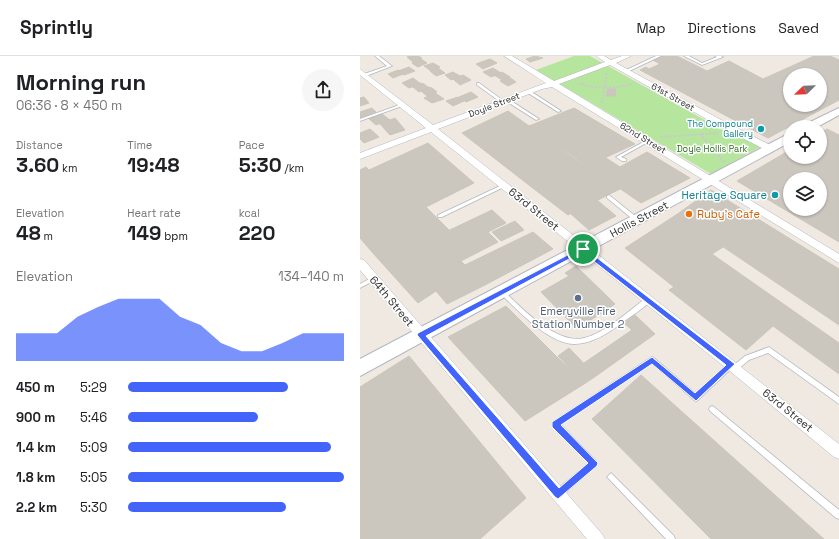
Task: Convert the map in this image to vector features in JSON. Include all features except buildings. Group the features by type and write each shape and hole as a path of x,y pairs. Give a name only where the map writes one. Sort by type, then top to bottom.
{"street":[{"name":"62nd Street","path":"507,56 553,84 651,139 711,180 839,259"},
{"name":"61st Street","path":"599,56 609,66 626,71 769,148"},
{"name":"Doyle Street","path":"360,156 529,92 609,66 628,56"},
{"name":"63rd Street","path":"362,73 733,366 839,452"},
{"path":"821,120 839,110"},
{"name":"Hollis Street","path":"360,368 783,141"},
{"name":"64th Street","path":"360,263 597,539"}],"lane":[{"path":"362,73 390,66 377,56"},
{"path":"626,71 659,56"},
{"path":"686,56 702,64 721,56"},
{"path":"478,84 537,119"},
{"path":"529,92 559,111"},
{"path":"360,120 403,105"},
{"path":"624,160 618,157 651,139"},
{"path":"440,216 504,186"},
{"path":"608,197 637,220"},
{"path":"360,286 373,279"},
{"path":"501,292 522,312 546,330 562,339 573,342 594,337 648,300"},
{"path":"558,494 594,463 555,424 652,360 696,398 733,366 747,358 769,350 839,401"},
{"path":"712,409 839,515"},
{"path":"611,477 671,539"}],"path":[{"path":"602,106 609,66"},
{"path":"575,82 588,87 604,88 621,87 632,84"},
{"path":"651,139 722,133"},
{"path":"700,134 724,162"}],"green space":[{"name":"Doyle Hollis Park","path":"574,56 590,56 726,132 745,137 762,146 711,174 536,70"}],"place":[{"name":"The Compound Gallery","path":"761,129"},
{"name":"Heritage Square","path":"775,195"},
{"name":"Ruby's Cafe","path":"689,214"},
{"name":"Emeryville Fire Station Number 2","path":"578,298"}],"route":[{"path":"583,249 731,364 696,398 652,360 555,424 594,463 558,494 421,335 583,249"}]}
